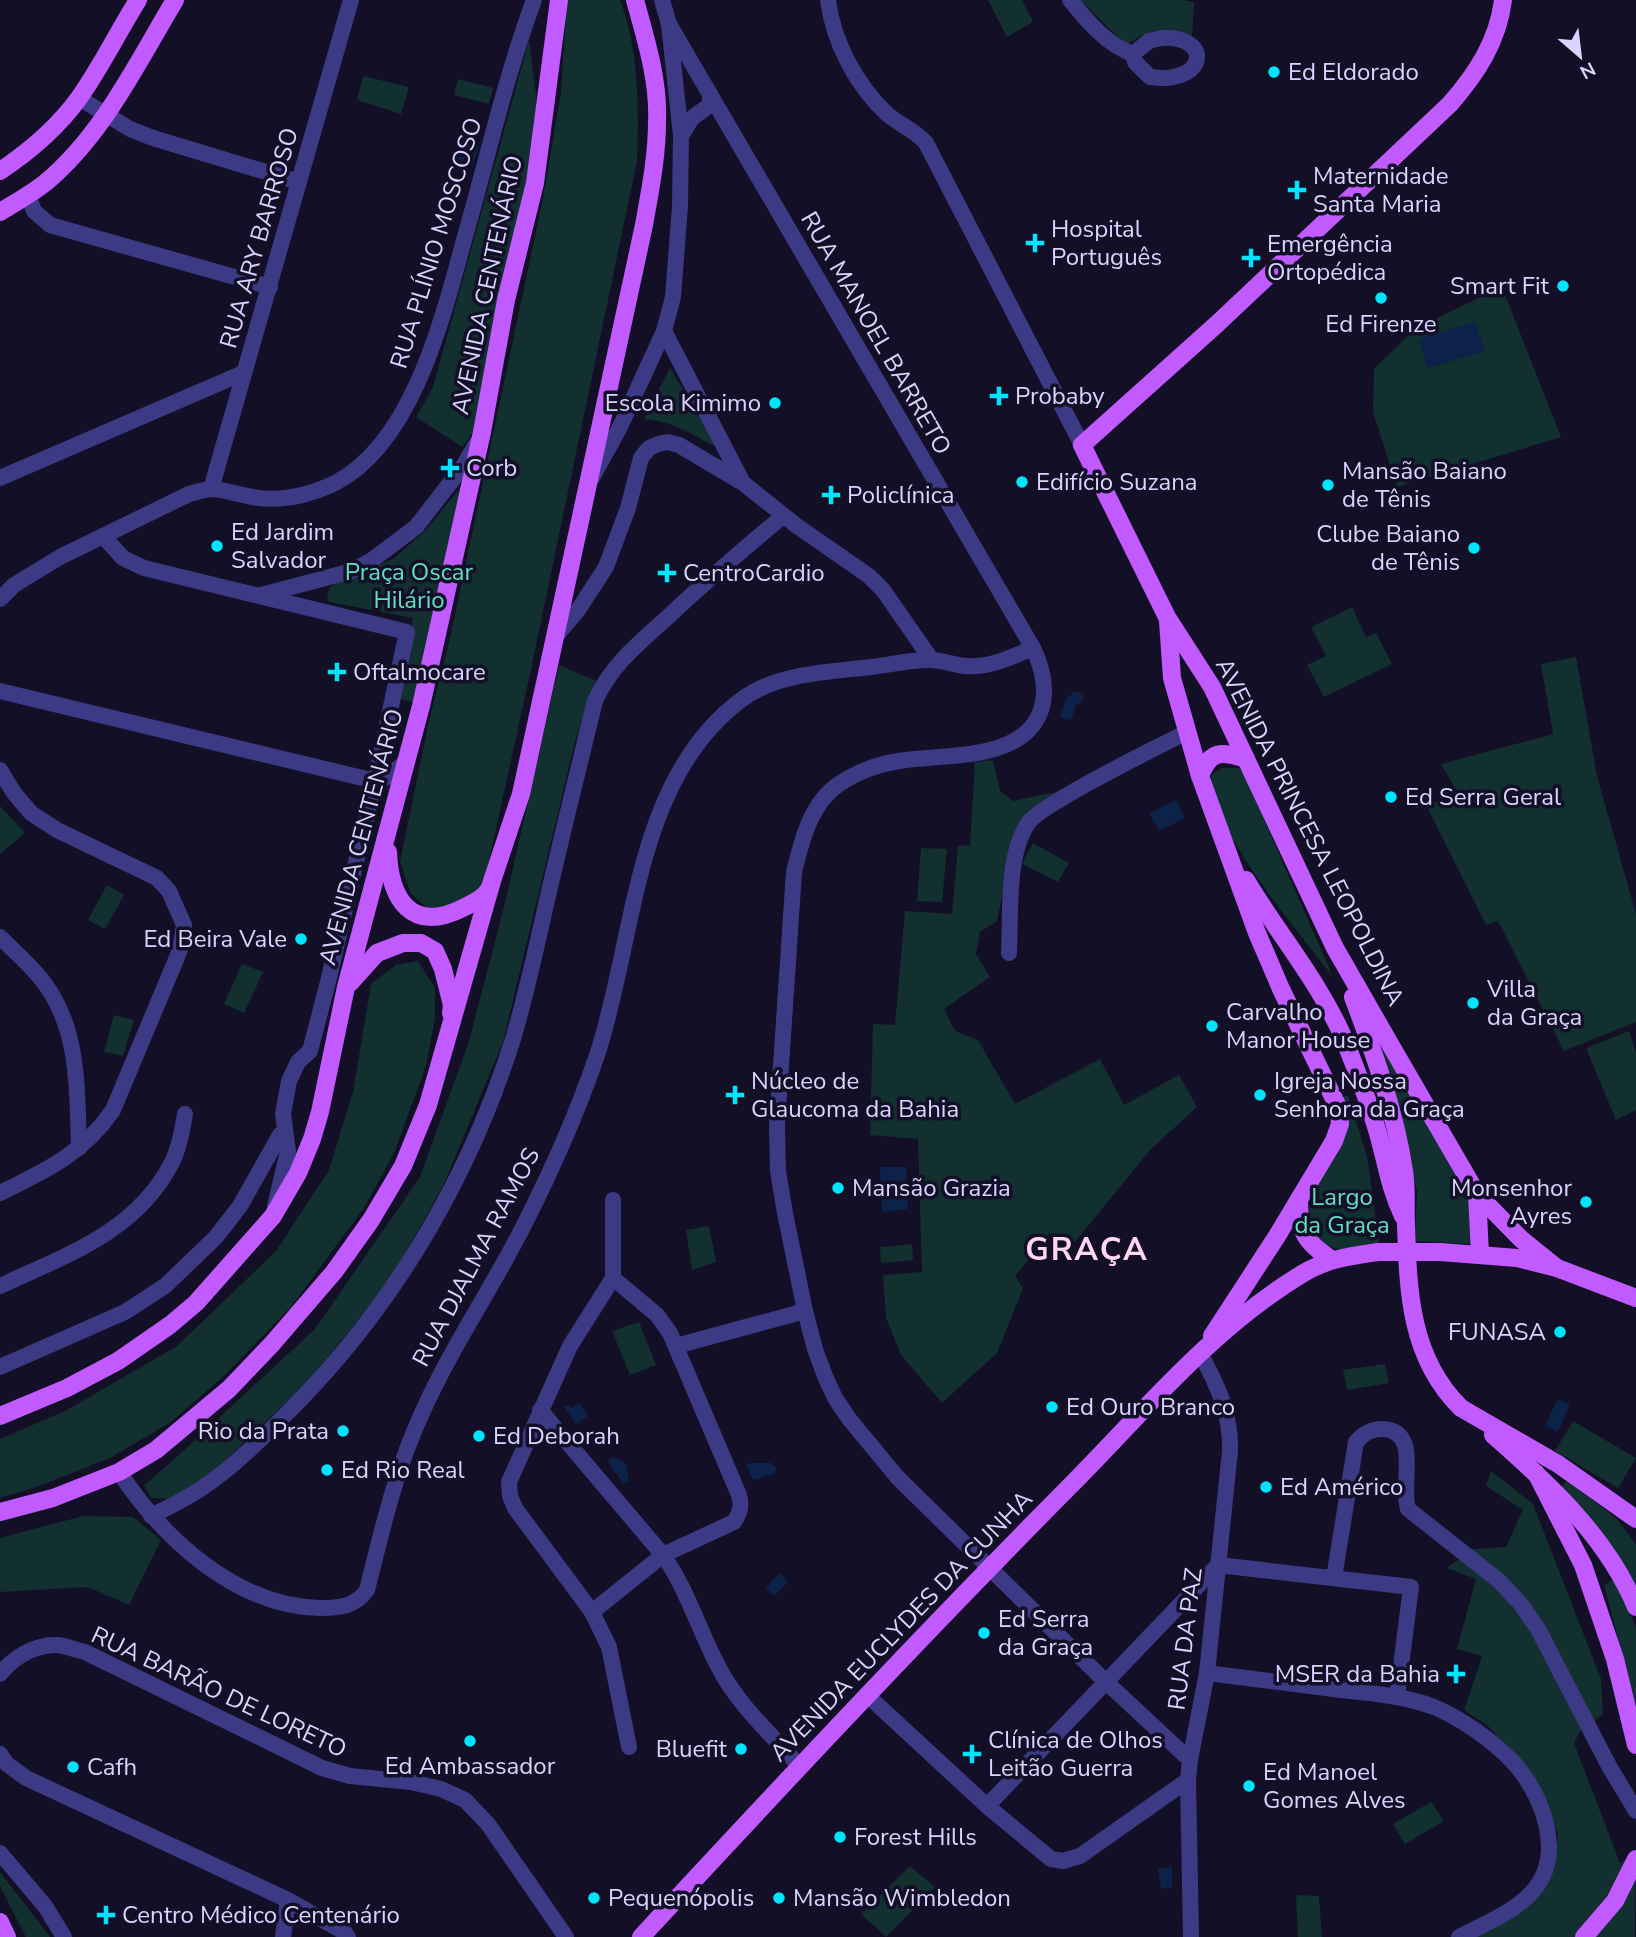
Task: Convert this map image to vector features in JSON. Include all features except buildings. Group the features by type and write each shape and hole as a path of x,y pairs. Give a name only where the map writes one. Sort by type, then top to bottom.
{"main road":[{"path":"0,171 29,151 79,98 138,0"},
{"path":"0,212 28,195 63,167 106,115 175,0"},
{"path":"0,1512 53,1498 119,1472 156,1450 229,1389 272,1345 334,1272 371,1220 403,1166 428,1105 492,881 521,794 644,225 658,120 648,46 635,0"},
{"path":"1082,445 1227,316 1450,104 1473,78 1488,53 1498,26 1503,0"},
{"name":"AVENIDA CENTENÁRIO","path":"0,1416 92,1376 170,1325 196,1303 273,1216 298,1173 320,1112 346,987 421,706 482,432 506,300 535,183 556,29 549,1"},
{"name":"AVENIDA PRINCESA LEOPOLDINA","path":"1082,445 1167,617 1212,687 1335,948 1477,1194 1521,1239 1557,1268"},
{"name":"AVENIDA PRINCESA LEOPOLDINA","path":"1167,617 1172,678 1200,776 1280,989 1339,1109 1340,1124 1334,1141 1299,1200"},
{"path":"1179,704 1185,685 1192,682 1212,687"},
{"path":"1200,776 1205,764 1214,755 1224,753 1247,759"},
{"path":"387,838 389,876 397,897 407,908 418,914 429,917 453,913 486,894 492,881"},
{"path":"1226,847 1298,956 1338,1027 1365,1093 1392,1192 1406,1223"},
{"path":"346,987 377,953 413,942 431,948 439,959 447,980 452,1006 448,1037"},
{"path":"1335,948 1385,1088 1404,1171 1411,1302 1420,1345 1427,1363 1461,1408 1536,1473 1591,1531 1611,1560 1636,1608"},
{"path":"1477,1194 1479,1254"},
{"path":"1299,1200 1299,1221 1304,1235 1313,1248 1332,1260"},
{"path":"1200,1353 1299,1200"},
{"path":"1200,1353 1253,1308 1303,1273 1332,1260 1378,1252 1440,1252 1517,1258 1557,1268 1636,1298"},
{"name":"AVENIDA EUCLYDES DA CUNHA","path":"641,1937 990,1566 1200,1353"},
{"path":"1461,1408 1559,1464 1636,1519"},
{"path":"1536,1473 1583,1565 1615,1659 1636,1745"},
{"path":"1584,1937 1615,1901 1636,1859"},
{"path":"0,1922 7,1937"}],"street":[{"name":"RUA ARY BARROSO","path":"211,489 351,0"},
{"path":"587,486 619,429 664,331 673,297 680,206 681,136 670,24 663,0"},
{"name":"AVENIDA PRINCESA LEOPOLDINA","path":"828,0 838,37 852,68 870,96 887,114 918,133 926,143 1082,445"},
{"path":"1070,0 1119,50 1133,54"},
{"name":"RUA PLÍNIO MOSCOSO","path":"0,599 14,585 34,572 190,494 211,489 254,498 279,499 309,493 334,483 368,460 389,432 419,381 439,327 517,50 549,1"},
{"name":"RUA MANOEL BARRETO","path":"670,24 1033,648 1042,667 1046,685 1045,701 1039,715 1030,728 1014,740 996,749 898,761 866,769 839,784 823,799 810,820 802,842 794,872 777,1125 778,1171 815,1349 835,1398 898,1478 1189,1760"},
{"path":"681,136 692,118 710,105 710,94"},
{"path":"79,98 106,115 153,138 299,183"},
{"path":"28,195 34,211 50,225 270,287"},
{"path":"664,331 743,483"},
{"path":"0,478 243,373"},
{"path":"261,595 352,571 395,544 416,527 464,465 482,432"},
{"path":"553,639 578,610 606,567 628,508 642,458 649,449 668,442 679,445 743,483 783,516 869,576 883,590 931,659"},
{"path":"151,1516 202,1488 278,1422 359,1334 393,1288 455,1181 486,1110 512,1040 531,971 592,711 602,686 608,675 647,636 783,516"},
{"path":"103,536 123,558 144,568 407,632 375,781 310,1051 298,1062 289,1081 283,1114 288,1151 273,1216"},
{"name":"RUA DJALMA RAMOS","path":"119,1472 151,1516 178,1543 230,1581 256,1594 312,1608 341,1607 360,1599 367,1590 402,1461 420,1416 447,1359 523,1228 578,1107 598,1054 650,838 688,758 705,734 725,713 744,697 769,685 800,677 931,659 967,666 985,666 1033,648"},
{"path":"0,691 375,781 385,778 405,763"},
{"path":"1010,953 1015,864 1030,821 1050,805 1095,779 1187,732"},
{"path":"0,770 31,813 57,830 157,878 169,891 184,925 180,950 113,1110 99,1132 49,1169 0,1193"},
{"path":"0,937 44,983 63,1017 74,1055 79,1148"},
{"path":"0,1286 95,1241 118,1227 139,1208 171,1165 186,1114"},
{"path":"0,1367 125,1312 165,1286 186,1268 224,1227 240,1206 280,1135 285,1131"},
{"path":"613,1200 613,1278 569,1346 509,1482 510,1496 522,1518 592,1612 609,1647 629,1747"},
{"path":"592,1612 663,1555 734,1522 739,1515 741,1504 676,1346 657,1315 613,1278"},
{"path":"676,1346 805,1311"},
{"name":"RUA DA PAZ","path":"1191,1937 1189,1760 1207,1673 1227,1493 1231,1431 1227,1408 1200,1353"},
{"path":"540,1410 663,1555 674,1571 729,1685 800,1767"},
{"path":"1334,1578 1356,1442 1364,1433 1377,1428 1398,1433 1405,1442 1407,1454 1404,1496 1408,1509 1498,1580 1520,1603 1538,1629 1609,1766 1636,1811"},
{"path":"987,1806 1217,1565 1411,1587 1396,1697"},
{"name":"RUA BARÃO DE LORETO","path":"0,1674 10,1661 33,1649 58,1646 85,1652 297,1758 351,1776 411,1782 441,1789 465,1800 488,1824 566,1937"},
{"path":"1207,1673 1396,1697 1433,1707 1465,1723 1513,1763 1544,1817 1550,1838 1550,1857 1533,1892 1518,1905 1459,1937"},
{"path":"867,1695 987,1806 1051,1860 1063,1861 1080,1856 1188,1780"},
{"path":"0,1754 7,1764 26,1778 288,1900 335,1926 348,1937"},
{"path":"0,1853 45,1906 64,1937"},
{"path":"283,1937 288,1900"}],"green space":[{"path":"567,0 620,0 634,59 638,100 637,161 486,874 480,887 448,909 426,907 411,894 400,862 542,203 561,92"},
{"path":"988,0 1022,0 1033,22 1007,37"},
{"path":"1080,0 1194,2 1192,37 1166,29 1142,35 1126,45"},
{"path":"529,40 539,118 476,428 462,447 416,417 433,387"},
{"path":"363,76 409,87 401,114 357,100"},
{"path":"458,79 493,88 489,104 454,95"},
{"path":"1502,287 1561,437 1397,487 1373,412 1374,369 1416,328"},
{"path":"670,368 718,448 674,426 644,419"},
{"name":"Praça Oscar Hilário","path":"463,484 417,703 399,699 413,618 329,602 327,595 331,586 393,559 426,530"},
{"path":"1352,607 1366,637 1376,633 1392,664 1324,697 1307,665 1326,656 1311,627"},
{"path":"1576,657 1597,776 1636,914 1636,1022 1564,1051 1498,921 1486,925 1427,807 1456,790 1441,764 1553,734 1541,664"},
{"path":"559,665 596,681 575,742 503,1042 444,1184 387,1286 307,1382 192,1489 171,1499 151,1498 144,1485 315,1329 420,1177 469,1041 505,903"},
{"path":"993,760 1000,791 1013,801 1056,792 1027,811 1015,834 997,921 980,932 976,954 990,977 944,1009 955,1031 978,1040 1015,1104 1100,1059 1124,1105 1179,1075 1197,1107 1151,1149 1070,1248 1050,1233 1015,1276 1023,1288 997,1353 942,1403 901,1355 886,1318 883,1275 922,1272 918,1139 870,1135 873,1024 895,1025 905,911 952,914 958,846 970,845 975,762"},
{"path":"1222,768 1239,768 1245,776 1333,977 1258,879 1224,823 1214,797 1211,775"},
{"path":"0,806 25,833 0,854"},
{"path":"1033,843 1069,863 1058,882 1022,864"},
{"path":"921,848 947,849 942,902 917,901"},
{"path":"107,885 124,895 105,929 88,920"},
{"path":"418,961 435,988 435,1018 426,1066 394,1153 364,1208 291,1307 225,1375 171,1422 110,1458 34,1488 0,1498 0,1439 67,1410 177,1346 276,1251 329,1170 353,1092 371,984 396,965"},
{"path":"242,964 263,972 244,1013 224,1004"},
{"path":"114,1015 134,1020 123,1056 104,1052"},
{"path":"1629,1031 1636,1052 1636,1110 1616,1120 1586,1048"},
{"path":"1379,1039 1469,1195 1472,1244 1415,1241 1417,1191"},
{"name":"Largo da Graça","path":"1348,1095 1367,1156 1380,1249 1352,1253 1324,1245 1314,1233 1309,1209 1338,1099"},
{"path":"709,1226 716,1262 692,1270 686,1230"},
{"path":"912,1244 913,1260 881,1263 880,1247"},
{"path":"639,1322 656,1365 630,1375 612,1331"},
{"path":"1385,1364 1389,1383 1347,1390 1343,1370"},
{"path":"1573,1421 1636,1458 1618,1488 1555,1451"},
{"path":"1491,1471 1533,1504 1601,1679 1603,1714 1579,1733 1574,1743 1620,1863 1636,1854 1635,1937 1470,1937 1526,1907 1540,1895 1555,1866 1558,1834 1546,1802 1520,1759 1488,1726 1464,1710 1482,1656 1457,1649 1476,1579 1447,1568 1473,1549 1506,1547 1523,1510 1486,1486"},
{"path":"1567,1480 1616,1518 1636,1544 1636,1588 1614,1548 1561,1487"},
{"path":"83,1516 133,1517 161,1540 129,1605 88,1587 0,1592 0,1538"},
{"path":"1614,1579 1636,1627 1636,1707 1604,1585"},
{"path":"1431,1802 1444,1821 1405,1844 1393,1824"},
{"path":"910,1866 935,1887 886,1937 861,1914"},
{"path":"0,1872 50,1937 26,1937 0,1886"},
{"path":"1296,1895 1319,1896 1322,1937 1298,1937"}],"water":[{"path":"480,145 473,165 451,161"},
{"path":"1475,321 1485,351 1427,368 1419,339"},
{"path":"1074,692 1079,692 1083,700 1075,706 1072,718 1067,721 1060,716 1066,699"},
{"path":"1176,800 1185,818 1159,831 1149,813"},
{"path":"880,1167 906,1167 907,1181 902,1182 902,1198 907,1198 908,1209 882,1212"},
{"path":"1557,1400 1570,1404 1558,1432 1545,1426"},
{"path":"580,1403 588,1416 576,1424 564,1407 569,1405 572,1408"},
{"path":"610,1458 617,1458 627,1465 629,1481 623,1483 608,1462"},
{"path":"771,1463 777,1468 773,1474 753,1480 746,1465"},
{"path":"779,1573 788,1582 774,1596 766,1588"},
{"path":"1172,1867 1172,1887 1161,1889 1158,1869"}],"place":[{"name":"Ed Eldorado","path":"1274,72"},
{"name":"Maternidade Santa Maria","path":"1297,190"},
{"name":"Hospital Português","path":"1035,243"},
{"name":"Emergência Ortopédica","path":"1251,258"},
{"name":"Smart Fit","path":"1563,286"},
{"name":"Ed Firenze","path":"1381,298"},
{"name":"Probaby","path":"999,396"},
{"name":"Escola Kimimo","path":"775,403"},
{"name":"Corb","path":"450,468"},
{"name":"Edifício Suzana","path":"1022,482"},
{"name":"Mansão Baiano de Tênis","path":"1328,485"},
{"name":"Policlínica","path":"831,495"},
{"name":"Ed Jardim Salvador","path":"217,546"},
{"name":"Clube Baiano de Tênis","path":"1474,548"},
{"name":"CentroCardio","path":"667,573"},
{"name":"Oftalmocare","path":"337,672"},
{"name":"Ed Serra Geral","path":"1391,797"},
{"name":"Ed Beira Vale","path":"301,939"},
{"name":"Villa da Graça","path":"1473,1003"},
{"name":"Carvalho Manor House","path":"1212,1026"},
{"name":"Núcleo de Glaucoma da Bahia","path":"735,1095"},
{"name":"Igreja Nossa Senhora da Graça","path":"1260,1095"},
{"name":"Mansão Grazia","path":"838,1188"},
{"name":"Monsenhor Ayres","path":"1586,1202"},
{"name":"FUNASA","path":"1560,1332"},
{"name":"Ed Ouro Branco","path":"1052,1407"},
{"name":"Rio da Prata","path":"343,1431"},
{"name":"Ed Deborah","path":"479,1436"},
{"name":"Ed Rio Real","path":"327,1470"},
{"name":"Ed Américo","path":"1266,1487"},
{"name":"Ed Serra da Graça","path":"984,1633"},
{"name":"MSER da Bahia","path":"1456,1674"},
{"name":"Ed Ambassador","path":"470,1741"},
{"name":"Bluefit","path":"741,1749"},
{"name":"Clínica de Olhos Leitão Guerra","path":"972,1754"},
{"name":"Cafh","path":"73,1767"},
{"name":"Ed Manoel Gomes Alves","path":"1249,1786"},
{"name":"Forest Hills","path":"840,1837"},
{"name":"Pequenópolis","path":"594,1898"},
{"name":"Mansão Wimbledon","path":"779,1898"},
{"name":"Centro Médico Centenário","path":"106,1915"}],"district":[{"name":"GRAÇA","path":"1087,1249"}]}
